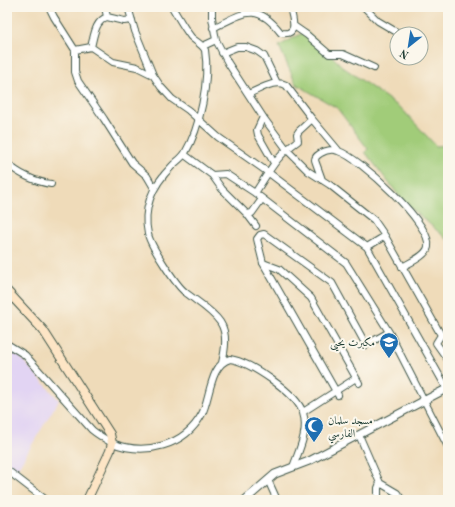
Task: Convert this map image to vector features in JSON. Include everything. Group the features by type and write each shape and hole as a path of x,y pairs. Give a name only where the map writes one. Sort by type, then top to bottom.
{"main road":[{"path":"7,291 43,330 110,434 112,443 87,500"}],"street":[{"path":"49,7 75,50 75,72 78,81 132,163 146,176 154,188"},
{"path":"106,7 107,17"},
{"path":"128,7 142,50 160,87 172,99 218,137 269,173 367,247 448,388 309,461 275,474 245,500"},
{"path":"172,7 188,33 193,39 203,46 206,55 205,91 194,136 184,155 173,165 154,188 146,216 148,235 156,253 183,291 220,322 225,335 225,350 222,363"},
{"path":"212,7 213,28 222,54 263,117 286,149 308,171 330,185 374,220 385,236 441,336 436,343 448,360"},
{"path":"213,28 248,10 264,15 281,33 289,32 294,26 290,7"},
{"path":"364,7 378,21 389,28"},
{"path":"91,47 98,22 101,19 107,17 124,21 132,20"},
{"path":"294,26 330,54 343,54 374,68"},
{"path":"203,46 216,40"},
{"path":"75,50 91,47 113,62 138,67 153,75"},
{"path":"222,54 237,47 246,47 257,51 264,56 277,83"},
{"path":"248,94 282,82 338,150 354,159 377,177 416,217 429,241 426,253 402,267"},
{"path":"263,117 257,130 258,135 274,163"},
{"path":"255,193 274,163 286,149 298,142 297,134 312,119"},
{"path":"322,180 315,158 317,155 326,150 338,150"},
{"path":"184,155 212,175 222,189 247,214 256,226"},
{"path":"7,163 21,173 44,183 51,184"},
{"path":"212,175 226,174 255,193 346,263 389,332 424,400 445,436 448,447"},
{"path":"247,214 252,213 262,199"},
{"path":"337,392 264,262 257,239 262,234 332,283 366,345 389,332"},
{"path":"367,247 385,236"},
{"path":"264,262 279,268 311,298 357,381 303,412"},
{"path":"7,344 25,355 92,430 112,443 141,449 151,448 178,440 190,432 203,412 212,381 219,366 227,360 234,360 242,363 269,378 287,391 297,402 303,412 303,440 293,467"},
{"path":"359,435 380,483 397,493 402,500"},
{"path":"8,471 46,500"},
{"path":"268,480 277,500"},
{"path":"378,500 378,488 380,483"}],"shaded area":[{"path":"7,350 20,357 59,400 16,471 7,463"}],"green space":[{"path":"306,31 343,67 402,109 436,146 448,145 448,240 403,201 365,152 368,149 337,108 296,84 279,46"}],"place":[{"name":"مكبرت يحيى","path":"389,359"},
{"name":"مسجد سلمان الفارسي","path":"314,443"}]}
